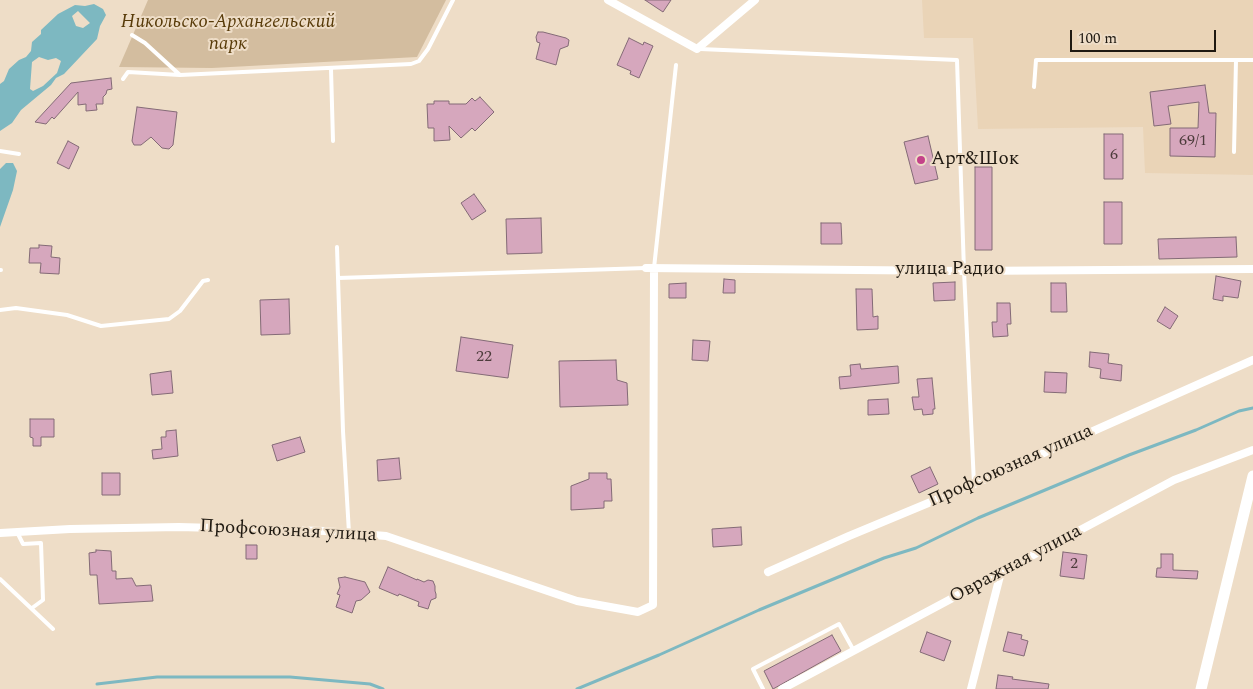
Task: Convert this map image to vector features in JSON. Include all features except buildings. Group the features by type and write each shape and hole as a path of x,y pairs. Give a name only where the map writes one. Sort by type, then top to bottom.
{"main road":[{"path":"1201,689 1253,476"}],"street":[{"path":"608,0 697,49 755,0"},
{"name":"улица Радио","path":"650,268 964,271 1253,269"},
{"name":"Профсоюзная улица","path":"0,533 70,529 179,527 325,531 386,536 578,601 638,612 653,605 650,268"},
{"name":"Профсоюзная улица","path":"768,572 974,484 1253,360"},
{"name":"Овражная улица","path":"782,689 1174,480 1253,450"},
{"path":"972,689 1001,572"}],"lane":[{"path":"123,79 128,72 180,75 411,64 419,61 428,49 453,0"},
{"path":"132,35 180,75"},
{"path":"697,49 957,60 974,484"},
{"path":"1034,87 1036,60 1253,60"},
{"path":"1234,152 1236,60"},
{"path":"338,278 650,268 676,65"},
{"path":"330,68 333,141"},
{"path":"0,151 19,154"},
{"path":"337,247 343,432 349,533"},
{"path":"0,310 16,308 67,315 101,326 170,319 180,311 203,281 208,280"},
{"path":"17,532 23,544 41,543 44,600 32,608"},
{"path":"0,579 53,629"},
{"path":"763,689 753,669 839,624 854,651"}],"shaded area":[{"path":"922,0 1253,0 1253,175 1145,173 1143,127 978,129 973,38 924,38"}],"green space":[{"name":"Никольско-Архангельский парк","path":"148,0 446,0 417,57 212,68 119,67"}],"water":[{"path":"94,4 103,9 106,15 100,26 97,39 64,74 56,78 51,85 21,110 12,123 0,131 0,84 4,81 9,69 19,60 26,57 31,51 32,42 41,34 41,30 58,14 75,5 85,6","holes":["78,11 90,23 83,28 76,26 72,16","39,57 48,60 56,58 61,61 57,73 43,86 33,91 30,89 32,62"]},
{"path":"6,163 13,163 17,171 13,190 0,227 0,169"}],"waterway":[{"path":"577,689 884,558 916,548 978,518 1129,455 1196,430 1239,411 1253,408"},
{"path":"97,684 157,677 290,677 370,684 383,689"}],"place":[{"name":"Арт&Шок","path":"921,160"}]}
